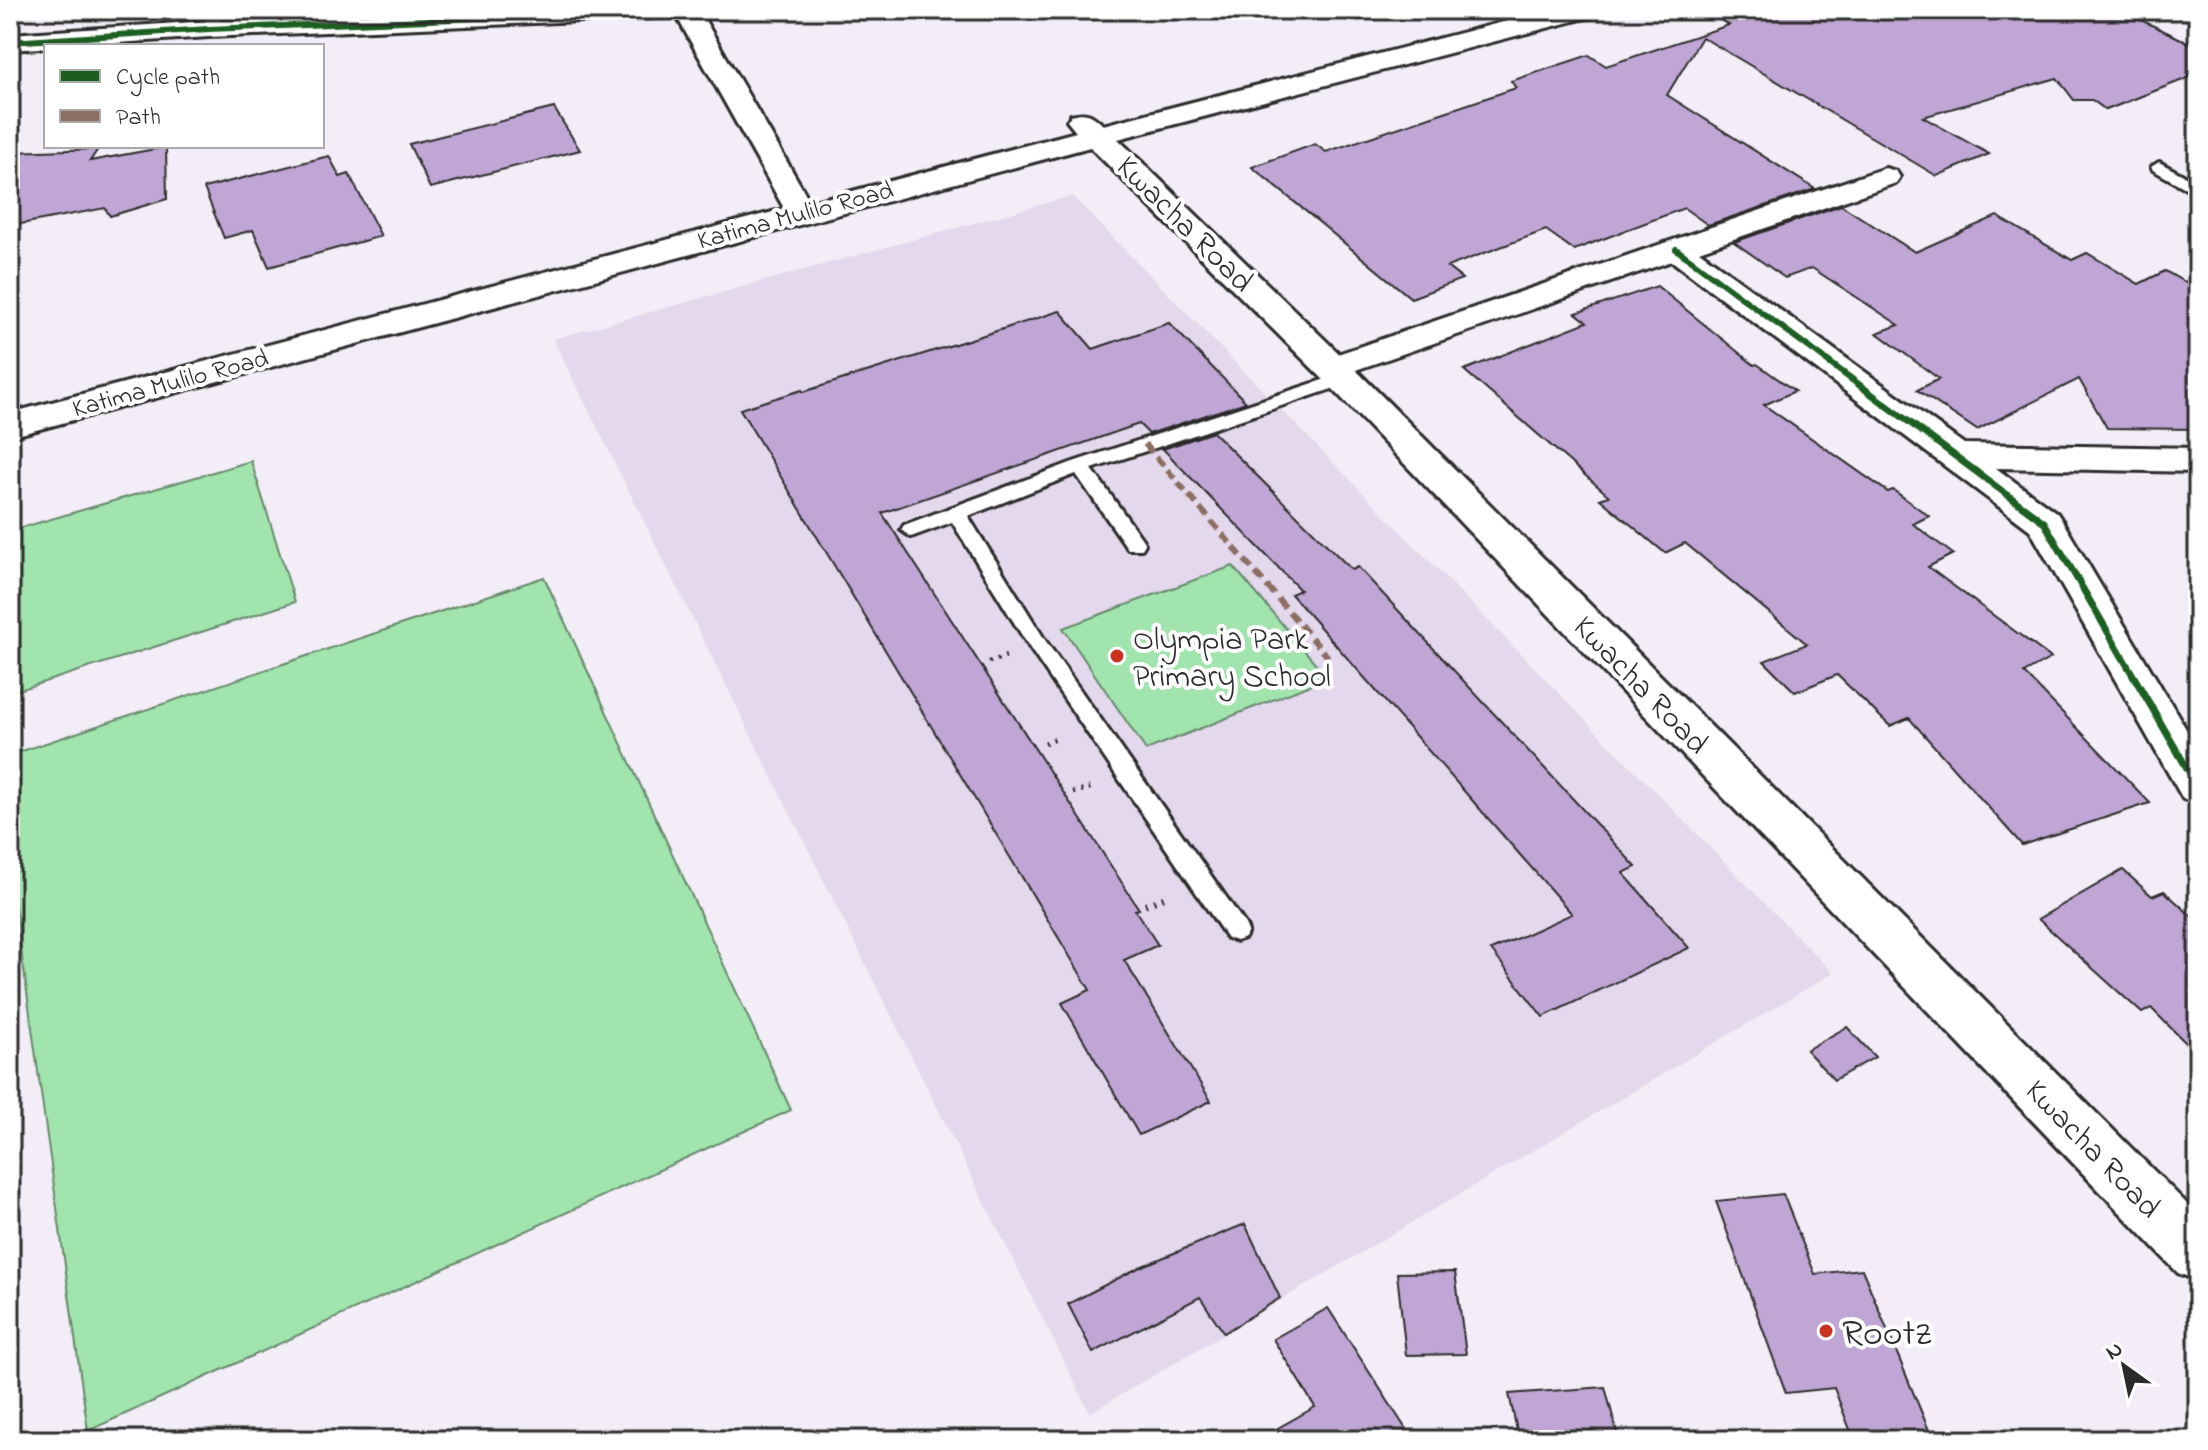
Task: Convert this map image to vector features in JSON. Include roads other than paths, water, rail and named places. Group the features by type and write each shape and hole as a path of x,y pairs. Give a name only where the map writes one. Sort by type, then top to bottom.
{"main road":[{"name":"Katima Mulilo Road","path":"1089,128 1507,10"},
{"name":"Katima Mulilo Road","path":"10,399 1089,128 1583,10"},
{"name":"Kwacha Road","path":"1089,128 1338,373 2198,1254"},
{"name":"Katima Mulilo Road","path":"10,425 794,202"}],"street":[{"path":"10,42 213,20 672,10"},
{"path":"686,10 794,202"},
{"path":"1338,373 1676,249 1885,177"},
{"path":"1676,249 2044,522 2198,787"},
{"path":"1952,456 2198,460"}],"lane":[{"path":"2159,167 2198,190"},
{"path":"911,530 1338,373"},
{"path":"1080,466 1135,544"},
{"path":"956,513 1038,645 1236,931"}],"place":[{"name":"Olympia Park Primary School","path":"1117,656"},
{"name":"Rootz","path":"1826,1331"}]}
